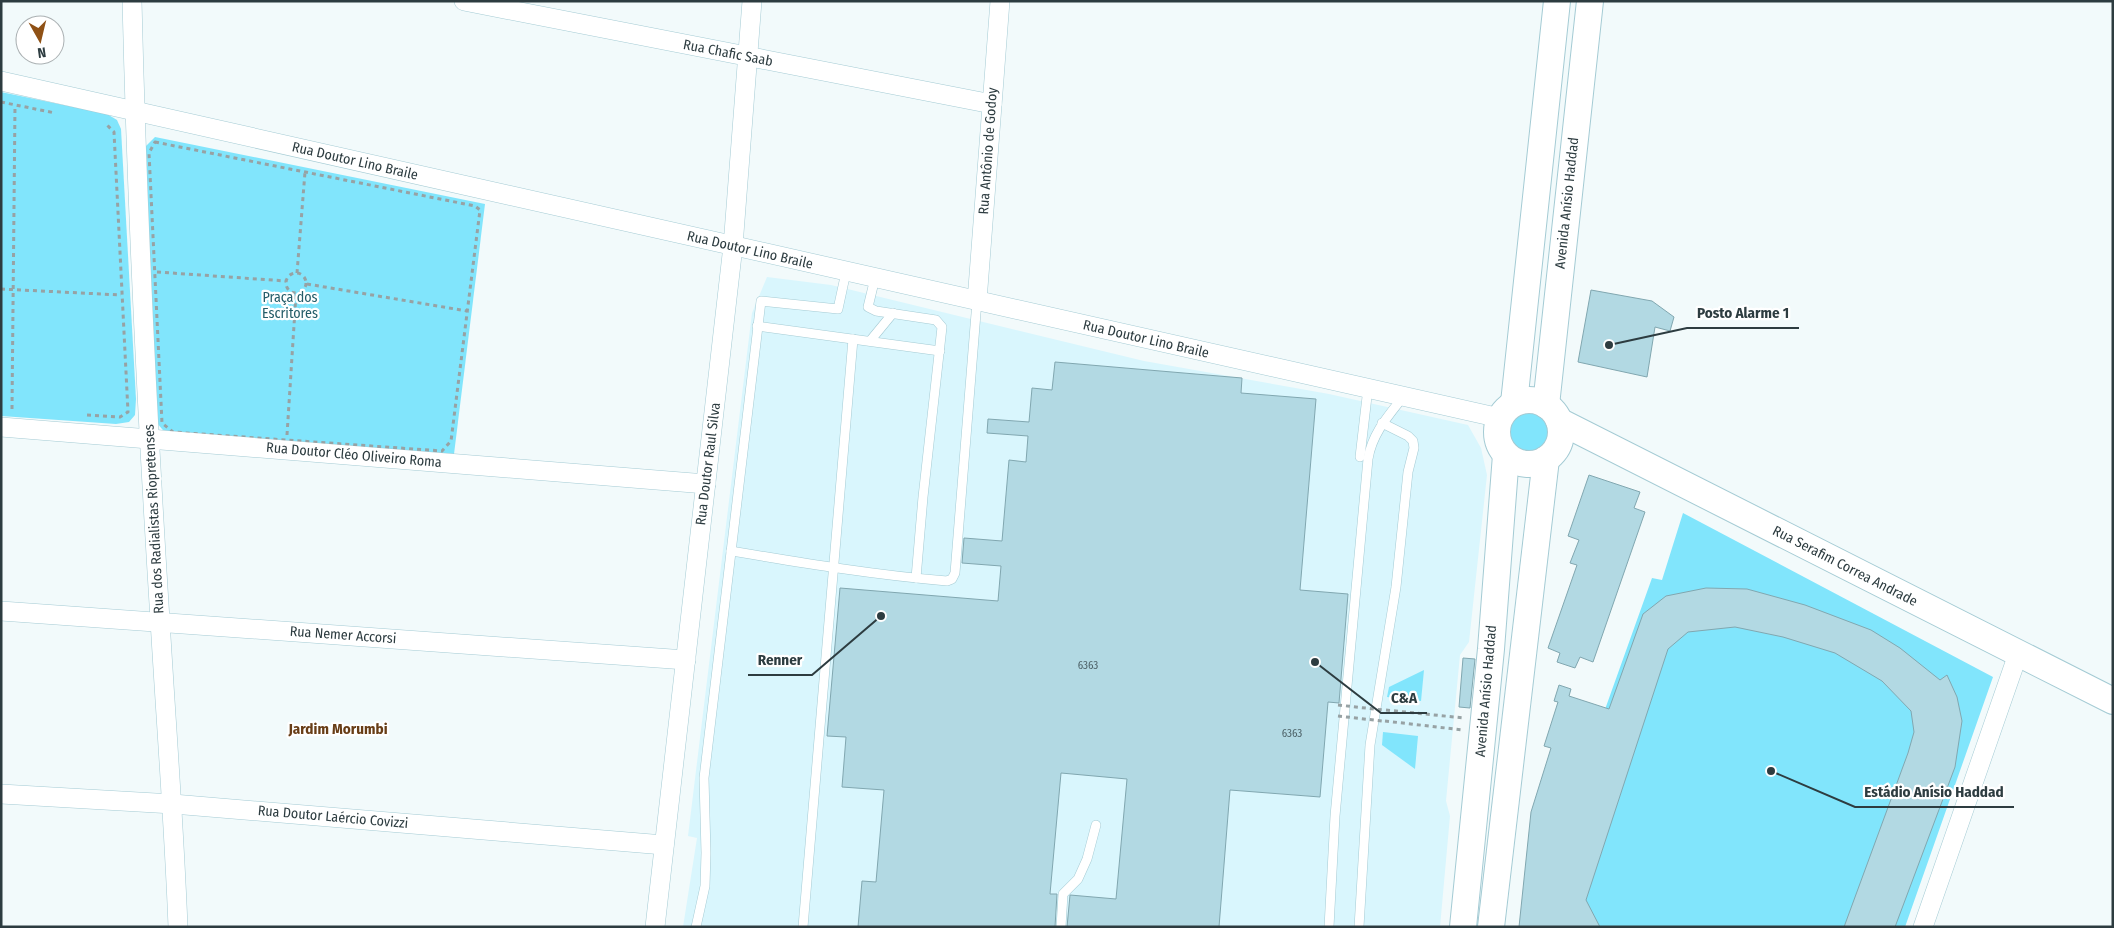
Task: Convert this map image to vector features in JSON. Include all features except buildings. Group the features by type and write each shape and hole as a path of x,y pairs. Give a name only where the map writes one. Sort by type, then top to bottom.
{"main road":[{"path":"1546,459 1525,464 1506,455 1497,437 1507,411 1556,5 1589,7"},
{"name":"Avenida Anísio Haddad","path":"1561,423 1589,7"},
{"path":"1491,927 1546,459 1558,445 1561,423 1536,400 1524,400 1507,411"},
{"name":"Rua Serafim Correa Andrade","path":"1561,423 2113,701"},
{"name":"Avenida Anísio Haddad","path":"1463,927 1484,726 1506,455"}],"street":[{"name":"Rua dos Radialistas Riopretenses","path":"132,1 134,111 149,439 173,804 178,927"},
{"name":"Rua Chafic Saab","path":"464,1 992,104"},
{"name":"Rua Doutor Raul Silva","path":"655,927 733,246 752,1"},
{"name":"Rua Antônio de Godoy","path":"977,301 1000,1"},
{"name":"Rua Doutor Lino Braile","path":"1,80 846,272 1368,388 1403,398 1507,411"},
{"name":"Rua Doutor Cléo Oliveiro Roma","path":"4,418 149,439 706,484"},
{"name":"Rua Nemer Accorsi","path":"1,611 686,660"},
{"path":"1923,927 2018,654"},
{"name":"Rua Doutor Laércio Covizzi","path":"1,794 173,804 664,844"}],"lane":[{"path":"696,927 705,886 704,778 761,302 838,308 846,272"},
{"path":"875,278 868,307 876,311 936,320 942,327 916,578"},
{"path":"731,551 834,568 947,581 952,579 955,573 977,301"},
{"path":"870,341 893,313"},
{"path":"758,326 940,351"},
{"path":"803,927 853,339"},
{"path":"1360,457 1368,388"},
{"path":"1328,927 1335,816 1369,449 1382,423 1403,398"},
{"path":"1359,927 1370,745 1396,587 1408,472 1414,448 1413,441 1408,436 1382,423"},
{"path":"1061,927 1063,894 1078,879 1087,859 1096,825"}],"path":[{"path":"1,102 61,114"},
{"path":"4,418 12,409 16,105"},
{"path":"80,414 120,417 128,412 114,132 107,123 98,122"},
{"path":"156,142 305,172 474,206 480,210 451,441 442,451 173,432 162,423 149,153 156,142"},
{"path":"297,273 305,172"},
{"path":"154,271 286,281"},
{"path":"297,273 304,276 307,284 303,292 296,294 288,290 286,281 289,276 297,273"},
{"path":"307,284 467,311"},
{"path":"1,289 121,295"},
{"path":"287,440 296,294"},
{"path":"12,409 22,410"},
{"path":"1338,705 1484,726"},
{"path":"1338,716 1382,721 1484,726"}],"shaded area":[{"path":"767,277 831,285 1144,361 1329,394 1468,425 1481,448 1487,475 1469,642 1460,655 1446,801 1450,816 1440,927 683,927 697,838 688,836 752,313"}],"green space":[{"path":"1,92 107,114 117,120 121,129 136,399 135,415 129,422 116,424 1,416"},
{"name":"Praça dos Escritores","path":"155,137 485,204 454,454 168,436 156,422 144,148"},
{"path":"1528,406 1538,408 1546,413 1551,421 1553,431 1551,441 1546,449 1538,454 1528,456 1518,454 1510,449 1505,441 1503,431 1505,421 1510,413 1518,408"},
{"path":"1683,513 1993,677 1905,927 1536,927 1549,866 1652,578 1662,580"},
{"path":"1424,670 1421,701 1387,697 1389,687"},
{"path":"1383,732 1418,736 1415,769 1382,745"}],"place":[{"name":"Posto Alarme 1","path":"1609,345"},
{"name":"Renner","path":"881,616"},
{"name":"C&A","path":"1315,662"},
{"name":"Estádio Anísio Haddad","path":"1771,771"}],"district":[{"name":"Jardim Morumbi","path":"338,729"}]}
